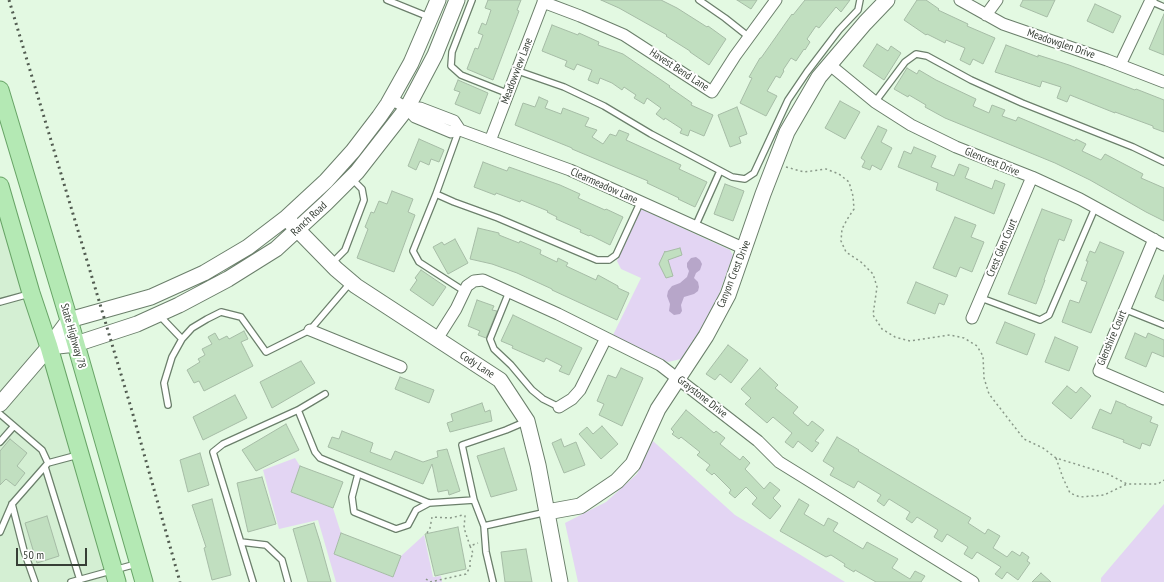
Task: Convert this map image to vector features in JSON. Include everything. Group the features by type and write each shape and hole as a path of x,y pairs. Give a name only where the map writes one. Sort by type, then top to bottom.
{"main road":[{"name":"State Highway 78","path":"0,90 69,320 144,582"},
{"path":"0,186 2,205 49,347 115,577"}],"street":[{"name":"Ranch Road","path":"69,320 151,297 204,273 248,247 286,218 326,181 353,151 380,117 411,63 438,0"},
{"name":"Ranch Road","path":"49,347 76,344 138,324 179,305 228,279 276,249 350,178 407,108 435,55 457,0"},
{"name":"Havest Bend Lane","path":"544,1 624,35 712,92 735,56 776,0"},
{"name":"Canyon Crest Drive","path":"547,512 580,506 617,481 633,464 658,409 706,336 728,295 763,194 787,132 819,77 865,23 887,0"},
{"name":"Meadowglen Drive","path":"960,0 1003,24 1120,64 1164,82"},
{"path":"986,14 997,0"},
{"path":"1120,64 1151,0"},
{"name":"Meadowview Lane","path":"490,141 544,1"},
{"name":"Glencrest Drive","path":"830,65 875,102 911,125 956,147 1080,199 1164,245"},
{"name":"Clearmeadow Lane","path":"391,100 407,108 420,108 454,122 460,130 570,170 744,249"},
{"name":"Crest Glen Court","path":"972,318 1032,178"},
{"name":"Cody Lane","path":"286,218 331,264 351,281 390,309 500,380 527,421 536,458 560,582"},
{"name":"Glenshire Court","path":"1154,239 1099,371 1164,399"},
{"name":"Graystone Drive","path":"464,290 474,281 482,280 558,314 660,365 758,441 778,462 973,582"},
{"path":"437,339 456,309 464,290"},
{"path":"0,404 49,347 69,320"},
{"path":"310,330 401,367"},
{"path":"559,407 572,399 580,390 606,338"}],"lane":[{"path":"387,0 431,18"},
{"path":"472,0 452,52 451,66 461,75 509,94"},
{"path":"699,0 749,37"},
{"path":"518,71 564,88 604,106 651,134 732,177 745,179 754,172 788,100 834,36 858,10 860,0"},
{"path":"1151,0 1164,7"},
{"path":"875,102 905,62 916,54 927,56 978,83 1022,103 1134,147 1164,162"},
{"path":"460,130 414,251 419,262 464,290"},
{"path":"695,227 720,170"},
{"path":"331,264 345,250 364,200 362,189 350,178"},
{"path":"436,194 498,218 597,260 609,260 616,256 640,203"},
{"path":"981,298 1040,320 1049,315 1095,208"},
{"path":"168,405 164,383 172,357 182,339 192,328 221,312 241,317 266,352 310,330 351,281"},
{"path":"509,292 490,339 494,349 511,365 532,390 559,407"},
{"path":"0,302 31,293"},
{"path":"1124,309 1164,325"},
{"path":"159,314 182,339"},
{"path":"253,582 242,542 213,452 223,444 298,410 325,394"},
{"path":"298,410 315,452 320,458 429,503"},
{"path":"0,414 42,450 80,580"},
{"path":"493,582 486,552 484,526 474,500 462,445 527,421"},
{"path":"0,442 14,426"},
{"path":"0,532 12,504 46,465 80,454"},
{"path":"358,474 352,498 354,512 396,529 408,525 416,510 429,503 474,500"},
{"path":"12,504 24,551 35,582"},
{"path":"484,526 547,512"},
{"path":"242,542 266,545 282,560 288,582"},
{"path":"71,582 115,577 139,564"}],"path":[{"path":"776,162 792,170 804,172 826,169 839,174 849,182 853,196 854,209 842,229 842,241 846,252 861,262 873,274 877,286 873,314 882,329 895,337 910,341 950,335 964,338 977,346 983,356 984,378 989,394 1024,439 1043,448 1056,458 1108,474 1127,484"},
{"path":"1056,458 1070,493 1080,497 1104,495 1127,484 1158,484 1164,480"},
{"path":"426,579 430,582 466,574 470,567 470,561 473,553 464,528 465,516 463,515 450,518 432,517 430,528 427,533"},
{"path":"470,546 485,540"}],"shaded area":[{"path":"641,209 730,250 733,255 719,294 700,330 681,359 668,362 613,335 641,278 621,269 617,261"},
{"path":"4,214 111,582 0,582 0,216"},
{"path":"696,257 702,264 700,270 696,273 694,278 698,282 698,291 684,297 681,305 682,311 680,314 674,315 669,311 670,304 667,296 668,291 672,286 680,283 687,277 689,271 687,263 691,258"},
{"path":"653,441 735,515 845,582 578,582 565,523 606,502 637,474"},
{"path":"295,458 300,466 291,492 333,508 341,533 334,554 393,577 401,556 424,535 433,577 441,576 442,582 336,582 318,520 279,529 263,470"},
{"path":"1164,504 1164,582 1101,582 1101,578"}],"building":[{"path":"488,0 521,0 517,10 519,11 493,80 467,69 475,48 478,49 483,35 478,33 482,23 486,25 491,10 485,8"},
{"path":"601,0 661,0 707,27 708,26 726,39 709,65 666,36 667,35 619,8"},
{"path":"737,0 757,0 751,9"},
{"path":"805,0 850,0 841,12 836,7 819,28 816,26 807,39 810,42 805,50 804,49 796,61 791,58 783,70 784,71 780,78 776,76 767,91 777,96 766,116 740,103 752,78 749,77 760,58 792,14 793,15"},
{"path":"917,0 926,0 939,9 938,10 968,24 967,26 995,38 983,64 973,59 970,65 960,60 965,48 946,40 945,43 927,34 926,35 904,20"},
{"path":"1023,0 1055,0 1047,17 1020,6"},
{"path":"1095,4 1121,16 1113,33 1087,21"},
{"path":"1164,14 1164,55 1149,49"},
{"path":"552,25 578,35 579,33 599,42 598,45 623,54 670,86 669,87 692,103 691,105 713,115 704,136 690,130 688,136 680,133 682,129 656,114 661,108 647,98 644,104 634,98 636,95 624,87 622,90 612,83 600,78 598,84 588,80 592,70 577,64 574,70 565,66 567,61 542,51"},
{"path":"877,44 888,51 891,46 901,53 884,80 863,66"},
{"path":"1006,45 1038,57 1038,55 1069,65 1164,100 1164,132 1153,128 1153,126 1070,95 1067,102 1057,98 1061,87 1042,81 1040,87 995,72"},
{"path":"907,68 917,74 919,70 936,80 976,99 973,106 989,113 992,105 1005,110 1002,116 1016,121 1018,117 1075,141 1076,139 1086,144 1082,151 1101,160 1105,154 1143,174 1141,178 1164,188 1164,221 1090,180 1055,163 945,118 925,107 926,105 909,95 908,97 894,89"},
{"path":"458,80 488,93 480,114 455,104 460,92 454,90"},
{"path":"539,97 548,101 545,108 561,114 563,108 589,118 585,126 597,130 592,137 603,144 610,134 616,136 619,130 629,134 626,140 681,165 679,169 707,182 695,207 647,183 648,181 515,125 523,103 535,107"},
{"path":"840,101 860,112 845,139 825,128"},
{"path":"737,107 747,134 739,137 741,143 730,147 718,115"},
{"path":"878,126 887,130 881,142 892,148 881,170 872,165 870,170 862,167 865,161 861,158"},
{"path":"419,139 444,150 439,162 431,159 429,165 420,161 416,170 408,166"},
{"path":"914,147 936,156 931,167 954,176 959,164 969,168 965,178 992,189 995,180 1005,184 994,214 936,190 938,183 898,167 904,151 911,154"},
{"path":"483,162 507,171 509,167 560,185 580,194 578,198 623,217 610,245 590,235 589,236 580,232 581,230 556,219 557,217 547,212 548,211 521,200 520,202 474,187"},
{"path":"725,184 744,191 733,221 714,214"},
{"path":"392,191 413,199 408,212 415,215 394,272 357,258 368,229 365,227 371,212 374,213 379,201 387,204"},
{"path":"1042,209 1072,220 1064,241 1059,239 1036,304 1008,294"},
{"path":"955,217 976,225 971,237 984,242 972,272 960,267 956,277 933,268"},
{"path":"478,228 499,233 499,235 519,243 520,241 541,250 540,254 557,262 558,258 568,263 566,266 596,280 598,275 629,293 617,320 517,273 492,264 470,259"},
{"path":"455,239 468,263 448,274 433,247 442,242 444,245"},
{"path":"1100,242 1124,252 1091,333 1062,322 1070,300 1079,303 1087,282 1081,280 1088,261 1086,261 1090,251 1095,253"},
{"path":"680,248 682,255 668,260 673,276 666,278 659,264 665,251"},
{"path":"421,270 446,287 433,306 410,290 417,280 415,278"},
{"path":"1164,275 1164,301 1155,297"},
{"path":"916,282 948,295 944,305 939,303 935,314 907,303"},
{"path":"477,300 494,306 492,310 497,311 486,338 478,335 480,331 468,326"},
{"path":"513,315 582,348 569,375 559,371 562,366 546,358 544,362 512,348 513,346 501,341"},
{"path":"1005,322 1035,334 1027,355 996,343"},
{"path":"244,331 248,339 241,342 253,366 204,391 199,381 194,383 187,370 200,362 198,359 205,355 202,349 212,344 208,337 215,333 219,340 227,336 229,339"},
{"path":"1135,333 1146,338 1148,333 1164,340 1164,357 1152,352 1146,367 1125,358"},
{"path":"1055,337 1078,347 1069,371 1045,362"},
{"path":"728,345 748,360 731,383 720,374 715,380 706,374"},
{"path":"301,361 315,383 272,408 260,382"},
{"path":"621,368 643,378 622,426 599,415 604,404 597,401 608,375 616,378"},
{"path":"760,368 778,385 775,388 798,407 793,413 808,426 812,421 824,430 815,441 819,443 812,452 798,441 793,448 785,442 792,433 773,417 767,423 745,404 751,398 741,389"},
{"path":"400,377 434,390 429,403 395,389"},
{"path":"1067,386 1076,393 1081,387 1091,396 1071,419 1052,403"},
{"path":"235,395 247,418 203,440 193,417"},
{"path":"1116,401 1152,417 1150,422 1158,425 1150,446 1142,443 1140,449 1123,442 1124,440 1092,428 1100,409 1111,414"},
{"path":"482,403 485,412 490,410 492,421 450,432 447,423 453,421 451,414"},
{"path":"686,410 714,433 716,431 725,438 720,444 740,460 743,456 750,463 745,469 764,489 770,482 780,490 773,498 781,506 770,519 752,504 757,498 746,487 735,498 729,493 731,490 714,473 712,475 706,470 710,465 697,455 700,452 681,437 679,439 672,434 674,432 671,429"},
{"path":"286,424 299,450 256,471 242,450"},
{"path":"602,426 618,444 601,459 579,434 587,427 593,434"},
{"path":"342,431 373,443 370,452 391,460 395,451 423,462 438,457 437,451 447,449 460,491 449,495 448,490 438,492 432,464 423,484 328,447 332,437 339,439"},
{"path":"837,437 971,518 968,523 985,534 988,529 1000,536 993,548 1007,557 1012,551 1020,556 1022,552 1029,557 1027,561 1030,563 1018,580 1007,572 1002,579 995,574 1001,567 977,552 972,559 964,554 968,547 947,534 942,542 934,537 938,530 917,517 912,523 906,519 910,512 889,499 884,506 877,501 881,495 858,481 854,488 830,475 834,468 823,461"},
{"path":"10,439 27,453 17,466 25,473 15,486 6,479 0,485 0,451"},
{"path":"561,439 564,447 576,442 585,465 564,473 552,443"},
{"path":"504,448 517,490 491,497 477,456"},
{"path":"200,453 209,485 188,492 180,460"},
{"path":"300,466 343,482 333,508 291,492"},
{"path":"262,477 276,524 248,532 237,483"},
{"path":"212,499 231,575 212,580 204,548 206,547 192,505"},
{"path":"799,499 809,505 804,514 824,526 828,518 838,523 833,531 863,549 867,542 898,559 892,568 910,579 915,571 925,576 921,582 876,582 855,570 854,572 844,566 845,564 831,555 826,557 780,531"},
{"path":"47,516 59,556 37,563 25,523"},
{"path":"314,523 331,582 308,582 293,529"},
{"path":"458,527 466,569 435,576 425,534"},
{"path":"341,533 401,556 393,577 334,554"},
{"path":"526,549 532,582 505,582 501,552"},
{"path":"1041,573 1051,582 1032,582"}],"railway":[{"path":"9,0 132,411 180,582"}]}
